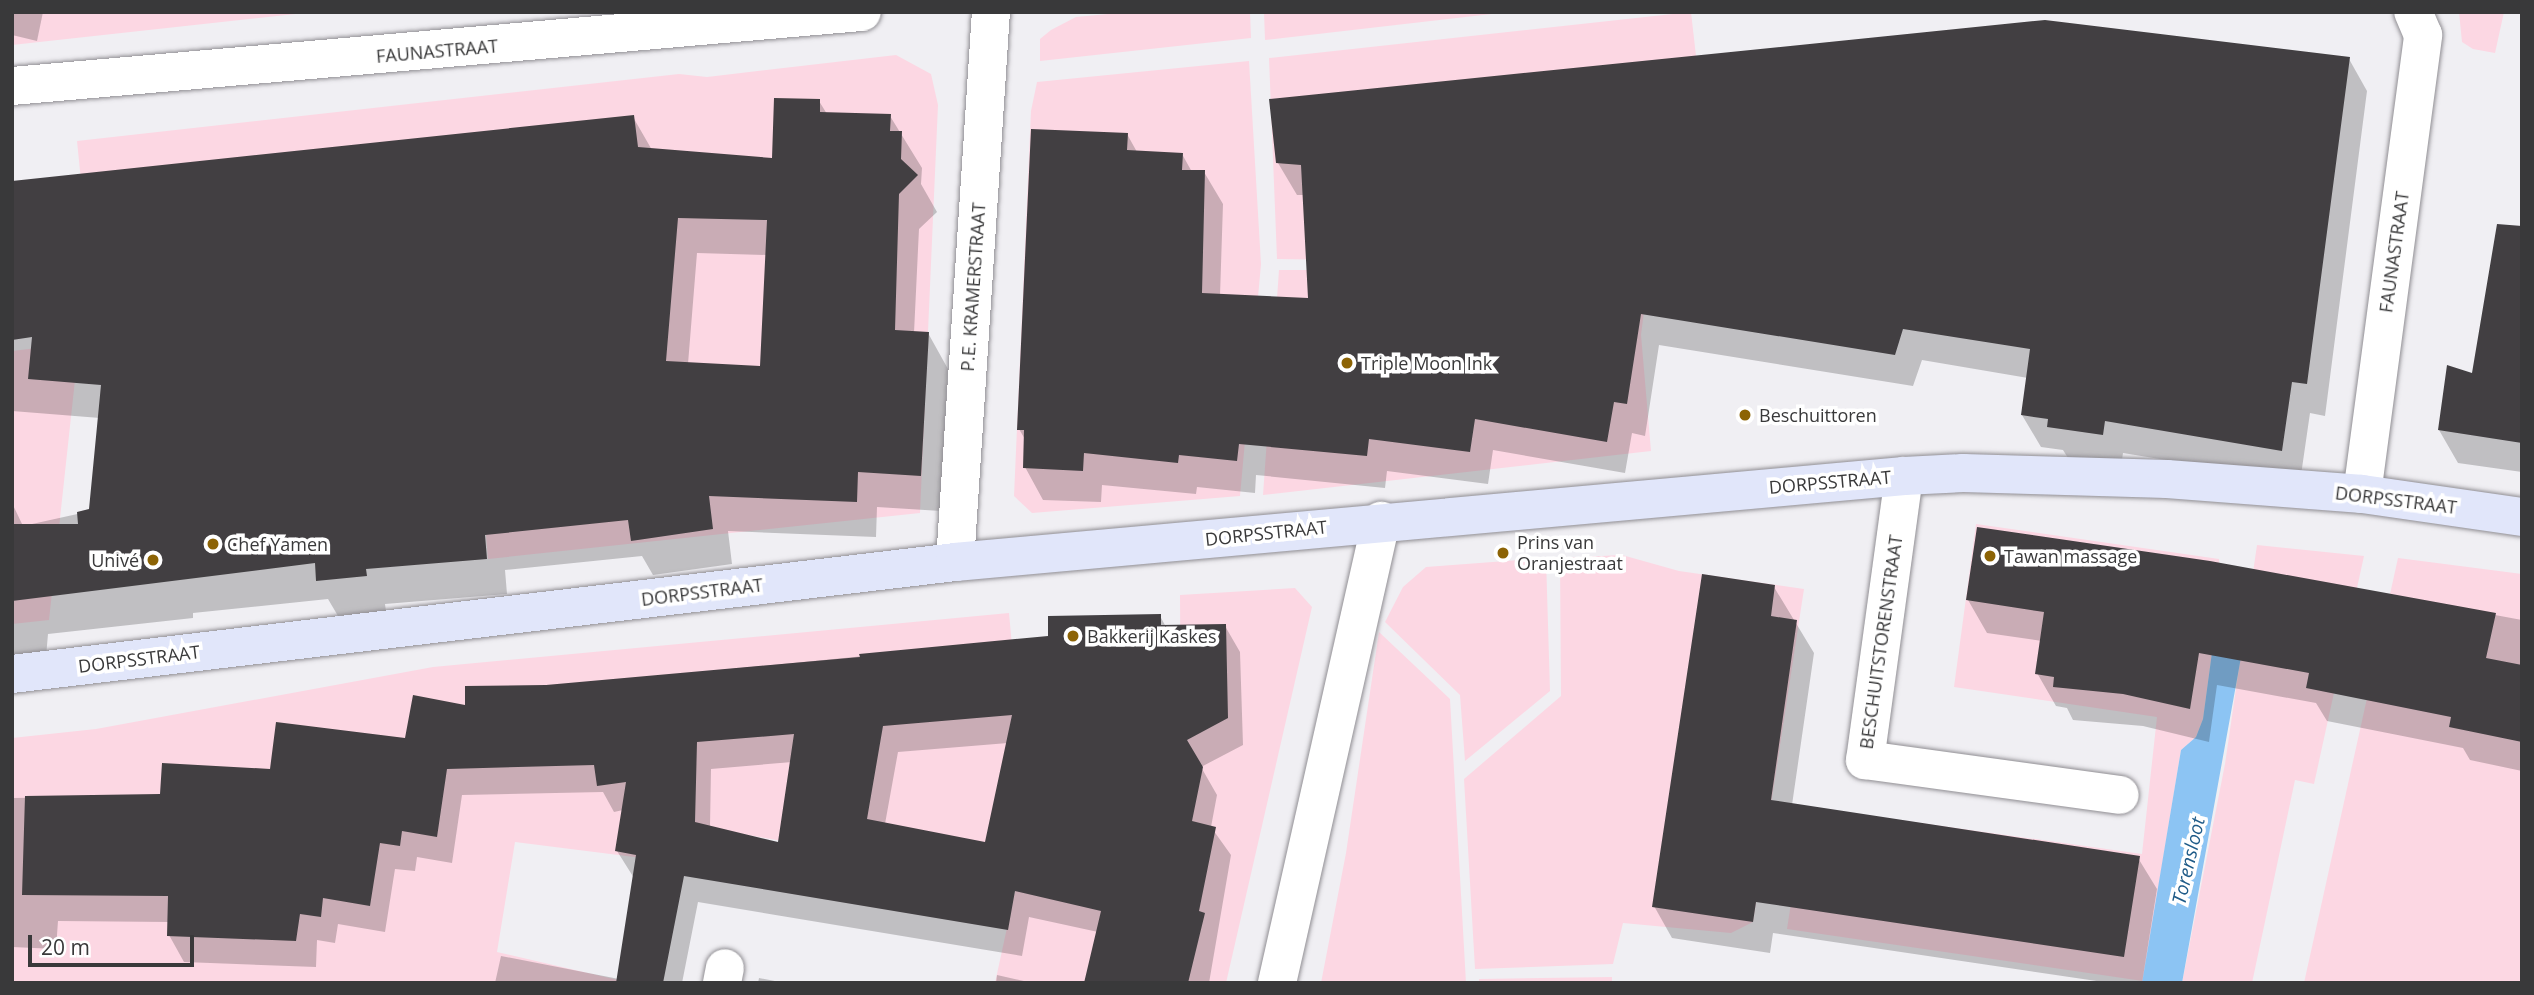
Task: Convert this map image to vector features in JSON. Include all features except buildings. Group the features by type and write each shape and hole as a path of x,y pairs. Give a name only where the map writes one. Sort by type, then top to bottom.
{"street":[{"name":"FAUNASTRAAT","path":"12,86 636,23 862,12"},
{"name":"P.E. KRAMERSTRAAT","path":"955,562 991,12"},
{"name":"FAUNASTRAAT","path":"2362,494 2423,35 2413,12"},
{"name":"DORPSSTRAAT","path":"12,674 955,562 1381,521 1963,472 2155,479 2362,494 2522,517"},
{"name":"BESCHUITSTORENSTRAAT","path":"1904,476 1864,760 2120,795"},
{"path":"1278,983 1381,521"}],"shaded area":[{"path":"12,12 314,12 12,45"},
{"path":"1129,12 1250,12 1251,38 1040,61 1040,39 1051,30 1076,17"},
{"path":"1264,12 1509,12 1265,40"},
{"path":"1691,12 1714,215 1342,260 1277,259 1269,58"},
{"path":"2459,12 2504,12 2495,53 2473,49 2462,42"},
{"path":"896,55 931,74 938,105 920,513 488,559 466,298 97,339 77,141 679,74 707,77"},
{"path":"1249,61 1261,264 1240,496 1032,513 1014,496 1031,111 1037,82"},
{"path":"1654,233 1641,335 1651,451 1263,495 1279,270 1323,270"},
{"path":"79,343 49,620 12,624 12,351"},
{"path":"1976,524 2219,559 2220,593 2203,719 2196,737 2181,750 2143,981 1787,929 1806,807 2142,854 2157,717 1954,687"},
{"path":"2257,545 2364,556 2314,784 2295,780 2252,983 2182,983 2225,764"},
{"path":"1622,555 1679,571 1804,589 1753,922 1731,933 1623,923 1613,964 1475,969 1464,779 1561,696 1560,558"},
{"path":"1546,558 1550,691 1465,761 1460,695 1385,622 1403,587 1426,567"},
{"path":"2398,558 2522,574 2522,983 2304,983"},
{"path":"1295,588 1312,607 1226,983 995,983 1015,891 1181,759 1180,595"},
{"path":"1009,613 1025,788 1005,879 672,822 666,861 515,842 497,952 631,983 12,983 12,738 96,729 433,667"},
{"path":"1379,632 1450,699 1466,983 1321,983 1346,853"},
{"path":"1612,977 1612,983 1479,983 1479,979"}],"water":[{"name":"Torensloot","path":"2220,593 2251,602 2182,983 2142,983 2181,750 2196,737 2203,719"}],"place":[{"name":"Triple Moon Ink","path":"1347,363"},
{"name":"Beschuittoren","path":"1745,415"},
{"name":"Chef Yamen","path":"213,544"},
{"name":"Prins van Oranjestraat","path":"1503,553"},
{"name":"Tawan massage","path":"1990,556"},
{"name":"Univé","path":"153,560"},
{"name":"Bakkerij Kaskes","path":"1073,636"}]}
